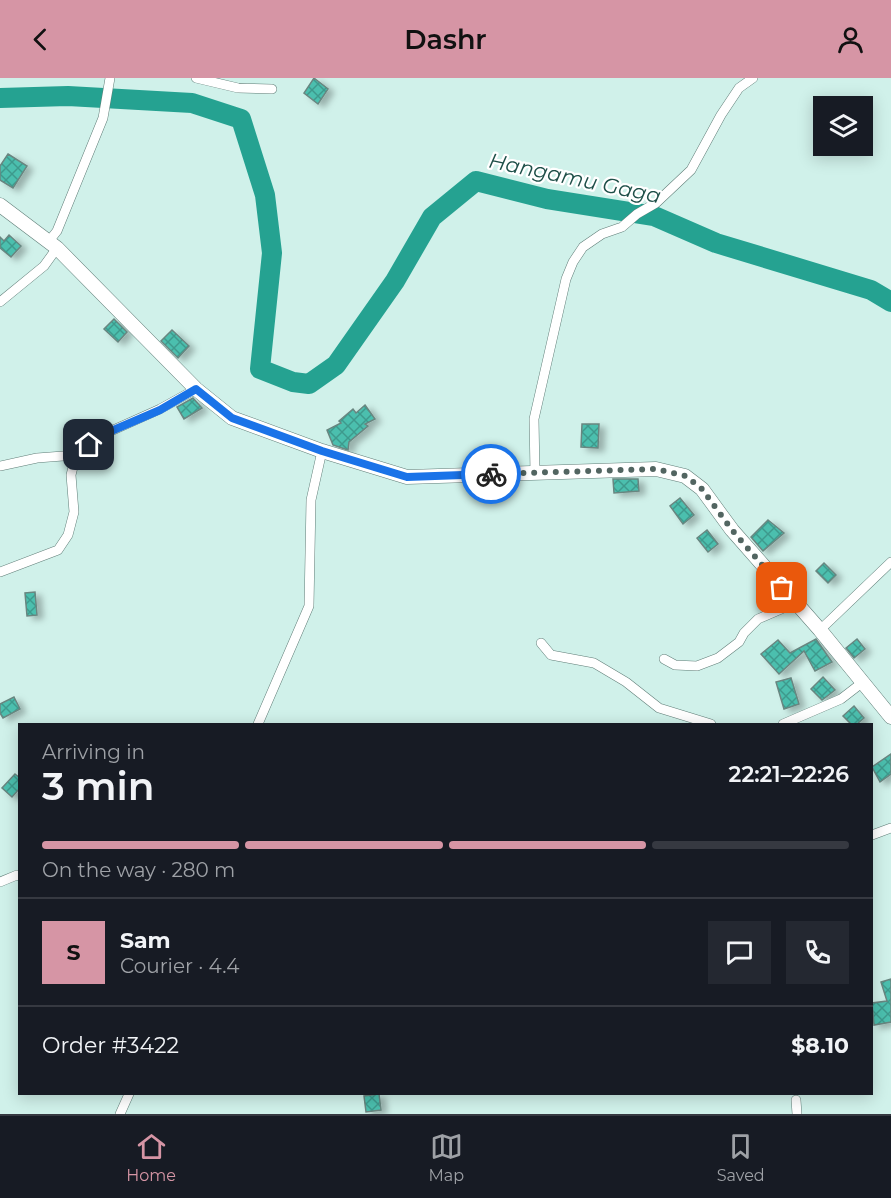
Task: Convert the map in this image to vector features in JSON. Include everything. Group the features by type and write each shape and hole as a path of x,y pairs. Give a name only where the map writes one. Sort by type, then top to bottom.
{"street":[{"path":"0,302 44,266 103,118 110,78"},
{"path":"196,78 238,88 272,89"},
{"path":"535,473 534,419 566,279 573,262 583,247 602,234 622,227 637,214 657,203 691,170 721,115 740,88 753,78"},
{"path":"0,205 53,244 196,389 232,418 322,451 407,477 656,469 686,476 702,489 732,530 820,630 891,717"},
{"path":"0,466 37,458 76,455 102,435 160,410 196,389"},
{"path":"258,723 309,606 311,500 322,451"},
{"path":"0,572 58,550 68,535 74,512 71,475 76,455"},
{"path":"820,630 891,562"},
{"path":"664,659 675,665 697,666 718,658 739,642 744,633 758,619 795,603"},
{"path":"541,644 551,655 594,663 626,682 659,708 708,723"},
{"path":"785,723 841,699 863,682"},
{"path":"873,835 891,828"},
{"path":"0,882 18,875"},
{"path":"120,1114 129,1095"},
{"path":"796,1100 797,1114"}],"building":[{"path":"314,78 328,89 318,104 304,93"},
{"path":"8,154 27,166 13,188 0,180 0,166"},
{"path":"9,235 21,246 11,257 0,248 0,237 4,241"},
{"path":"114,319 127,332 118,342 104,329"},
{"path":"172,330 189,346 178,358 161,341"},
{"path":"193,398 202,408 184,419 177,407"},
{"path":"365,405 375,419 365,424 368,426 349,442 348,450 333,445 327,430 341,423 339,421 353,409 356,413"},
{"path":"582,424 599,424 598,448 581,447"},
{"path":"613,479 638,479 639,491 614,493"},
{"path":"680,498 694,515 683,524 670,506"},
{"path":"768,520 784,533 763,551 751,537"},
{"path":"707,530 718,544 708,552 697,538"},
{"path":"824,563 836,575 828,583 816,571"},
{"path":"35,592 37,615 27,616 25,593"},
{"path":"816,639 832,662 815,671 804,651 779,674 761,654 778,640 790,653"},
{"path":"857,639 865,649 854,658 846,648"},
{"path":"823,677 835,690 822,700 811,689"},
{"path":"791,678 799,704 784,709 776,682"},
{"path":"14,697 20,709 3,718 0,713 0,704"},
{"path":"854,706 864,718 858,723 850,723 843,716"},
{"path":"891,754 891,774 880,782 873,766"},
{"path":"15,774 18,776 18,790 12,797 2,788"},
{"path":"891,979 891,1022 874,1025 873,1003 887,1001 881,982"},
{"path":"379,1095 381,1110 366,1112 364,1096"}],"waterway":[{"name":"Hangamu Gaga","path":"0,98 68,96 192,103 241,119 265,195 272,253 260,369 293,382 309,384 336,365 395,281 432,217 476,181 547,199 654,216 716,243 871,290 891,302"}],"way so far":[{"path":"491,474 656,469 686,476 702,489 732,530 782,588"}],"route":[{"path":"89,445 102,435 160,410 196,389 232,418 322,451 407,477 491,474"}]}
